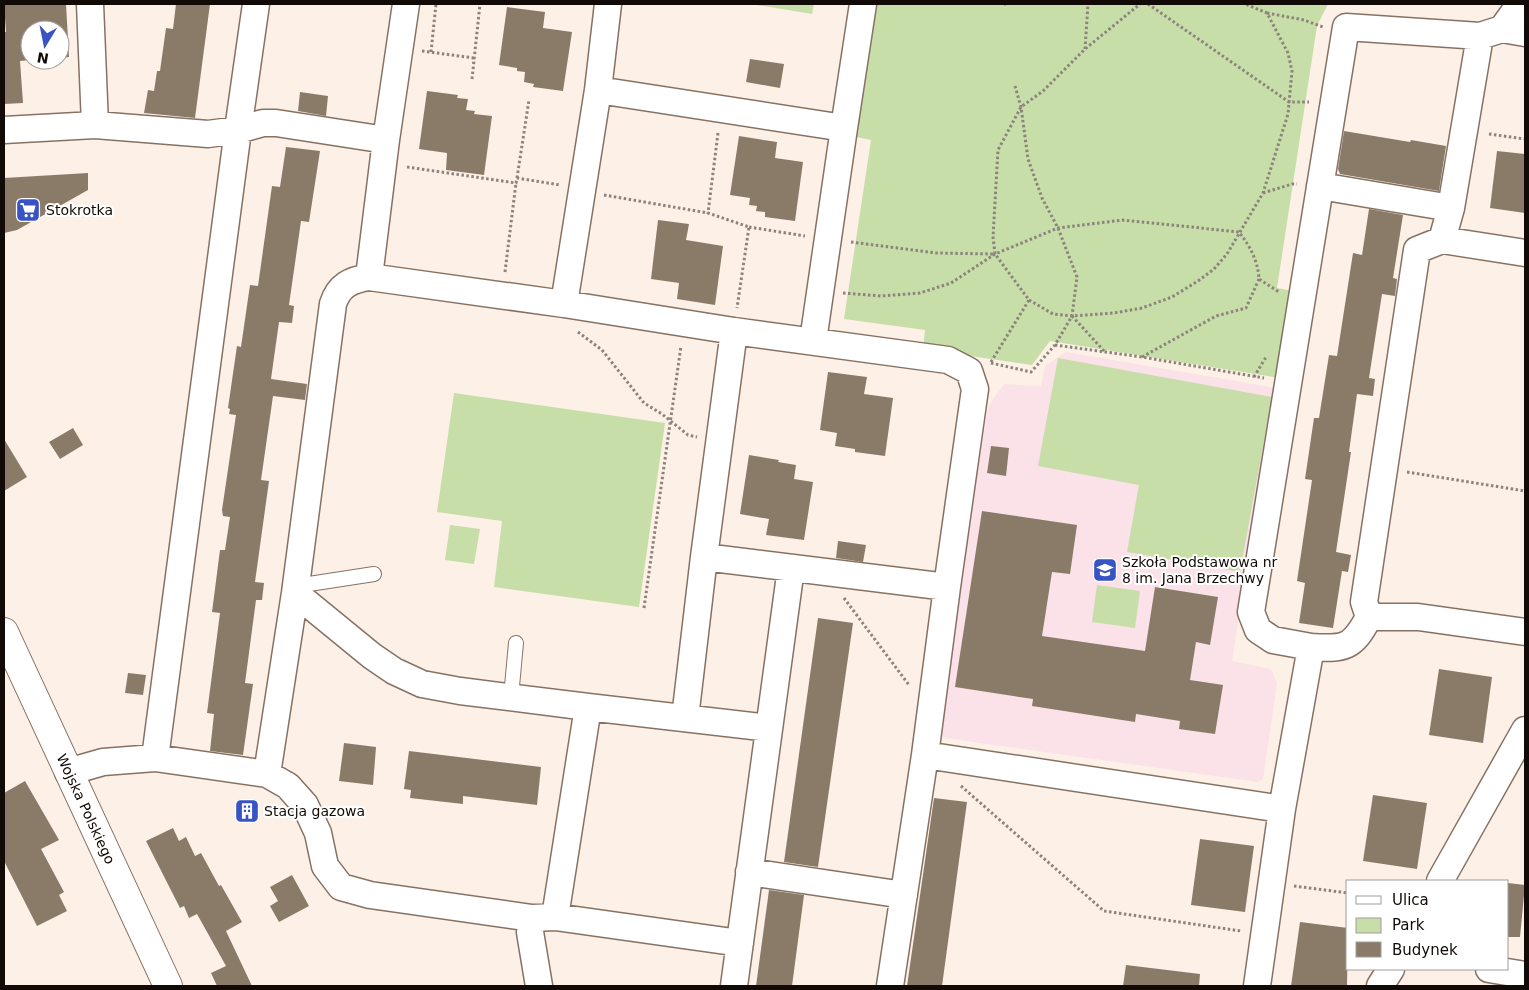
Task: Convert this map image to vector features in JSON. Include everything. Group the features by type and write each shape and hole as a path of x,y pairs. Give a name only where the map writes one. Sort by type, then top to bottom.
{"street":[{"path":"90,4 95,125"},
{"path":"155,758 256,4"},
{"path":"369,277 406,4"},
{"path":"564,304 598,90 608,4"},
{"path":"813,341 863,4"},
{"path":"1442,240 1450,208 1464,130 1502,33 1520,4"},
{"path":"1502,33 1346,27 1251,612 1258,630 1272,640 1311,647 1337,648 1353,641 1362,631 1369,617 1364,602 1417,250 1442,240 1525,253"},
{"path":"598,90 844,128"},
{"path":"4,130 95,125 208,134 238,130 263,123 276,123 385,151"},
{"path":"1320,186 1450,208"},
{"path":"266,774 295,590 333,304 336,295 352,280 369,277 564,304 734,331 948,360 969,371 975,389 925,755 890,986"},
{"path":"685,718 734,331"},
{"path":"704,557 947,587"},
{"path":"734,986 791,568"},
{"path":"295,590 365,651 394,671 422,684 588,707 769,728"},
{"path":"1369,617 1418,617 1525,632"},
{"name":"Wojska Polskiego","path":"4,632 168,986"},
{"path":"1257,986 1282,809 1311,647"},
{"path":"539,986 530,932 543,917 588,707"},
{"path":"1441,880 1525,730"},
{"path":"925,755 1282,809"},
{"path":"68,772 103,762 155,758 266,774 288,786 306,805 318,834 325,866 341,887 370,895 740,943"},
{"path":"749,872 904,895"},
{"path":"1380,986 1390,970"},
{"path":"1495,970 1525,975"}],"lane":[{"path":"295,590 374,574"},
{"path":"511,697 516,643"}],"path":[{"path":"431,52 436,4"},
{"path":"472,80 480,4"},
{"path":"1084,49 1088,4"},
{"path":"1140,4 1084,49 1042,91 1021,107 998,150 993,237 995,254 1029,300 1053,314 1072,316 1114,313 1142,308 1172,297 1214,269 1227,254 1263,193 1288,114 1292,71 1288,53 1268,13"},
{"path":"1148,4 1289,102 1334,103"},
{"path":"1245,4 1268,13 1304,20 1317,26 1346,30"},
{"path":"416,50 474,58"},
{"path":"948,360 991,363 1031,372 1055,345 1072,316 1077,277 1058,228 1042,198 1028,159 1021,107 1015,86"},
{"path":"502,296 516,183 529,100"},
{"path":"708,213 721,109"},
{"path":"1464,130 1525,139"},
{"path":"385,151 516,183"},
{"path":"517,178 583,188 594,193 708,213 749,227 936,253 987,252 995,254"},
{"path":"1263,193 1292,184 1320,186"},
{"path":"820,290 881,296 920,293 951,284 995,254 1058,228 1123,220 1239,232 1248,243 1256,261 1259,280 1246,308 1216,316 1142,357"},
{"path":"734,331 749,227"},
{"path":"1259,280 1282,293"},
{"path":"991,363 1029,300"},
{"path":"1072,316 1105,352"},
{"path":"644,608 684,323"},
{"path":"575,330 602,350 644,403 688,435 719,443"},
{"path":"1055,345 1142,357 1288,383"},
{"path":"1384,468 1525,490"},
{"path":"824,572 930,714"},
{"path":"955,781 1104,911 1264,934"},
{"path":"1272,882 1346,894"}],"shaded area":[{"name":"Szkoła Podstawowa nr 8 im. Jana Brzechwy","path":"1066,352 1276,388 1232,661 1271,669 1277,683 1263,779 1258,782 938,737 976,478 989,405 1004,384 1041,386 1045,366"}],"green space":[{"path":"751,4 814,4 812,14"},
{"path":"873,4 1328,4 1317,26 1277,288 1293,291 1279,378 1050,341 1032,365 923,349 925,330 844,319 871,140 852,136"},
{"path":"1058,358 1272,397 1240,572 1127,552 1139,485 1038,466"},
{"path":"454,393 665,423 639,607 494,587 502,521 437,512"},
{"path":"450,525 480,529 474,564 445,560"},
{"path":"1097,585 1140,591 1135,628 1092,622"}],"building":[{"path":"4,4 66,4 67,20 20,20 20,70 23,103 4,104 4,32 6,32"},
{"path":"176,4 210,4 195,118 144,113 148,90 154,91 157,71 160,71 166,28 173,29"},
{"path":"507,7 545,12 543,28 572,32 563,91 533,87 534,84 524,82 525,72 517,71 517,68 499,65"},
{"path":"750,59 784,64 780,88 746,82"},
{"path":"427,91 458,95 457,98 468,99 466,110 475,111 474,114 492,116 484,175 446,170 447,153 419,149"},
{"path":"300,92 328,96 326,116 298,111"},
{"path":"1344,131 1446,146 1439,191 1340,174 1338,169"},
{"path":"739,136 777,142 775,158 803,162 795,221 765,217 765,212 756,211 757,206 749,205 750,198 730,195"},
{"path":"286,147 320,151 309,222 301,221 289,305 294,306 292,323 279,322 271,379 307,384 305,400 273,396 261,480 269,481 255,582 264,583 262,600 256,600 245,683 253,684 243,755 210,751 214,714 207,713 220,613 212,612 220,550 225,550 230,517 223,516 222,510 236,415 229,414 230,409 228,408 237,346 241,347 250,285 258,286 272,186 280,187"},
{"path":"1497,151 1525,154 1525,213 1490,208"},
{"name":"Stokrotka","path":"88,173 88,190 17,230 4,233 4,178"},
{"path":"1369,209 1403,215 1393,278 1397,279 1395,296 1382,294 1369,378 1375,379 1373,396 1357,394 1349,452 1351,452 1336,552 1351,555 1348,572 1342,571 1333,628 1299,623 1305,583 1297,581 1312,480 1305,479 1314,418 1319,418 1329,355 1337,356 1353,253 1362,255"},
{"path":"658,220 689,224 686,240 723,246 715,305 677,299 679,283 651,279"},
{"path":"828,372 867,377 864,394 893,398 885,456 855,452 855,449 835,446 837,433 820,430"},
{"path":"73,428 83,445 60,459 49,442"},
{"path":"4,439 27,477 4,491"},
{"path":"991,446 1009,448 1006,476 987,473"},
{"path":"749,455 796,465 794,479 813,482 804,540 766,535 769,519 740,514"},
{"path":"982,511 1077,525 1070,574 1052,572 1042,636 1145,651 1155,587 1218,597 1210,645 1196,642 1190,680 1223,685 1215,734 1179,729 1180,721 1136,714 1135,722 1032,706 1033,699 955,687"},
{"path":"838,541 866,545 863,562 836,558"},
{"path":"818,618 853,623 818,867 784,862"},
{"path":"1439,669 1492,677 1483,743 1429,735"},
{"path":"128,673 146,675 143,695 125,693"},
{"path":"344,743 376,747 373,785 339,781"},
{"path":"409,751 541,767 537,805 463,796 463,804 410,798 411,790 404,789"},
{"path":"25,781 59,840 41,849 64,892 59,895 67,911 37,926 4,861 4,793"},
{"path":"1373,795 1427,803 1417,869 1363,861"},
{"path":"934,798 967,802 942,986 907,986"},
{"path":"173,828 179,841 186,837 195,856 201,853 242,922 226,931 252,986 217,986 211,973 226,966 197,914 189,918 184,906 180,908 146,841"},
{"path":"1200,839 1254,846 1245,912 1191,905"},
{"path":"292,875 309,906 279,922 270,906 278,901 270,887"},
{"path":"1509,883 1525,885 1520,937 1509,937"},
{"path":"769,890 804,895 792,986 756,986"},
{"path":"1300,922 1346,928 1347,986 1291,986"},
{"path":"1126,965 1200,974 1199,986 1123,986"}],"place":[{"name":"Stokrotka","path":"28,210"},
{"name":"Szkoła Podstawowa nr 8 im. Jana Brzechwy","path":"1105,570"},
{"name":"Stacja gazowa","path":"247,811"}]}
